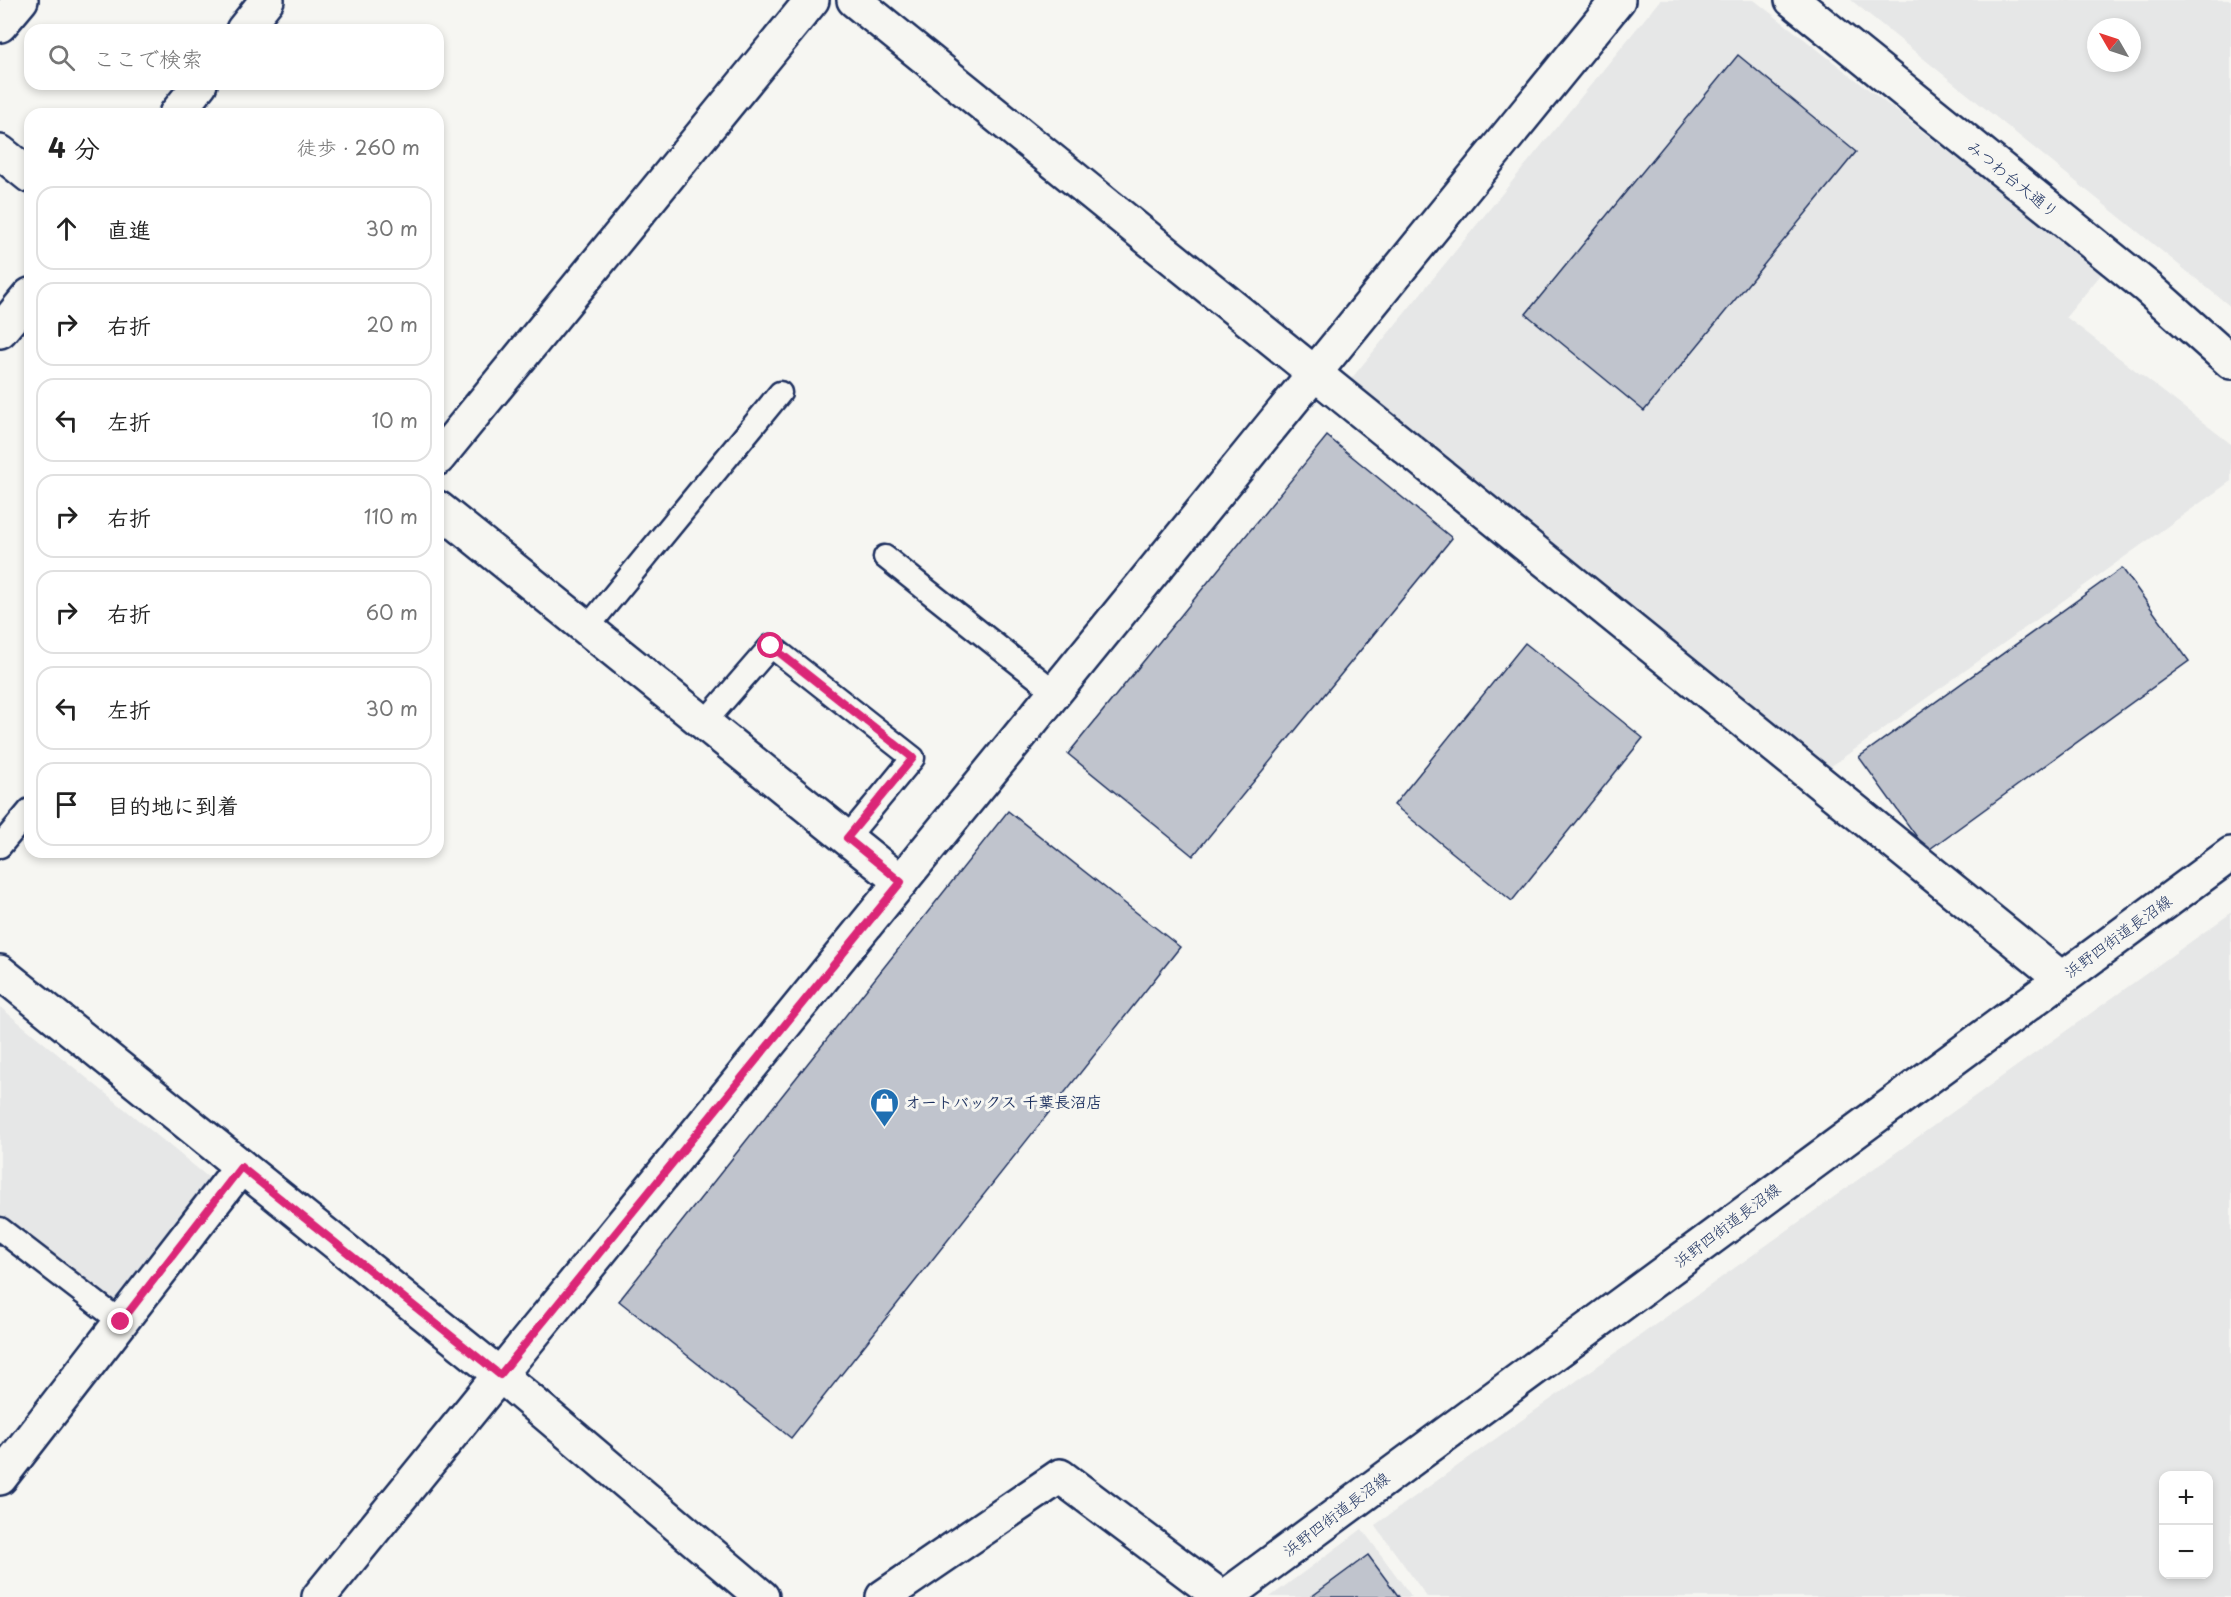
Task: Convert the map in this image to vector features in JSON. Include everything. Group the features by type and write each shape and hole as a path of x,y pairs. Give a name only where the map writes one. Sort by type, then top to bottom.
{"street":[{"path":"0,26 21,0"},
{"path":"248,24 267,0"},
{"path":"444,451 812,0"},
{"path":"854,0 2061,978"},
{"path":"320,1597 1618,0"},
{"name":"みつわ台大通り","path":"1792,0 2147,287 2231,362"},
{"path":"181,108 195,90"},
{"path":"0,152 24,171"},
{"path":"0,331 24,302"},
{"path":"444,513 901,882"},
{"name":"浜野四街道長沼線","path":"1223,1597 2231,854"},
{"path":"0,972 500,1375 762,1597"},
{"path":"1,1475 241,1167"},
{"path":"883,1597 1060,1476 1223,1597"}],"lane":[{"path":"587,628 780,393"},
{"path":"885,557 1055,692"},
{"path":"704,723 771,646 913,758 847,838"},
{"path":"0,846 24,817"},
{"path":"0,1229 121,1322"}],"shaded area":[{"path":"1660,0 1754,0 2103,272 2066,317 2231,444 2231,481 1823,772 1347,384"},
{"path":"1851,0 2231,0 2231,307"},
{"path":"2231,913 2231,1597 1427,1597 1375,1525"},
{"path":"0,1007 214,1182 116,1304 0,1216"},
{"path":"1362,1529 1412,1597 1270,1597"}],"building":[{"path":"1738,55 1856,152 1644,411 1526,314"},
{"path":"1327,436 1452,538 1193,856 1068,754"},
{"path":"2122,568 2189,661 1927,851 1859,757"},
{"path":"1525,643 1643,738 1512,901 1394,805"},
{"path":"1008,811 1180,947 791,1438 619,1301"},
{"path":"1368,1555 1399,1597 1311,1597"}],"place":[{"name":"オートバックス 千葉長沼店","path":"884,1128"}],"route":[{"path":"121,1322 241,1167 500,1375 901,882 847,838 913,758 771,646"}]}
